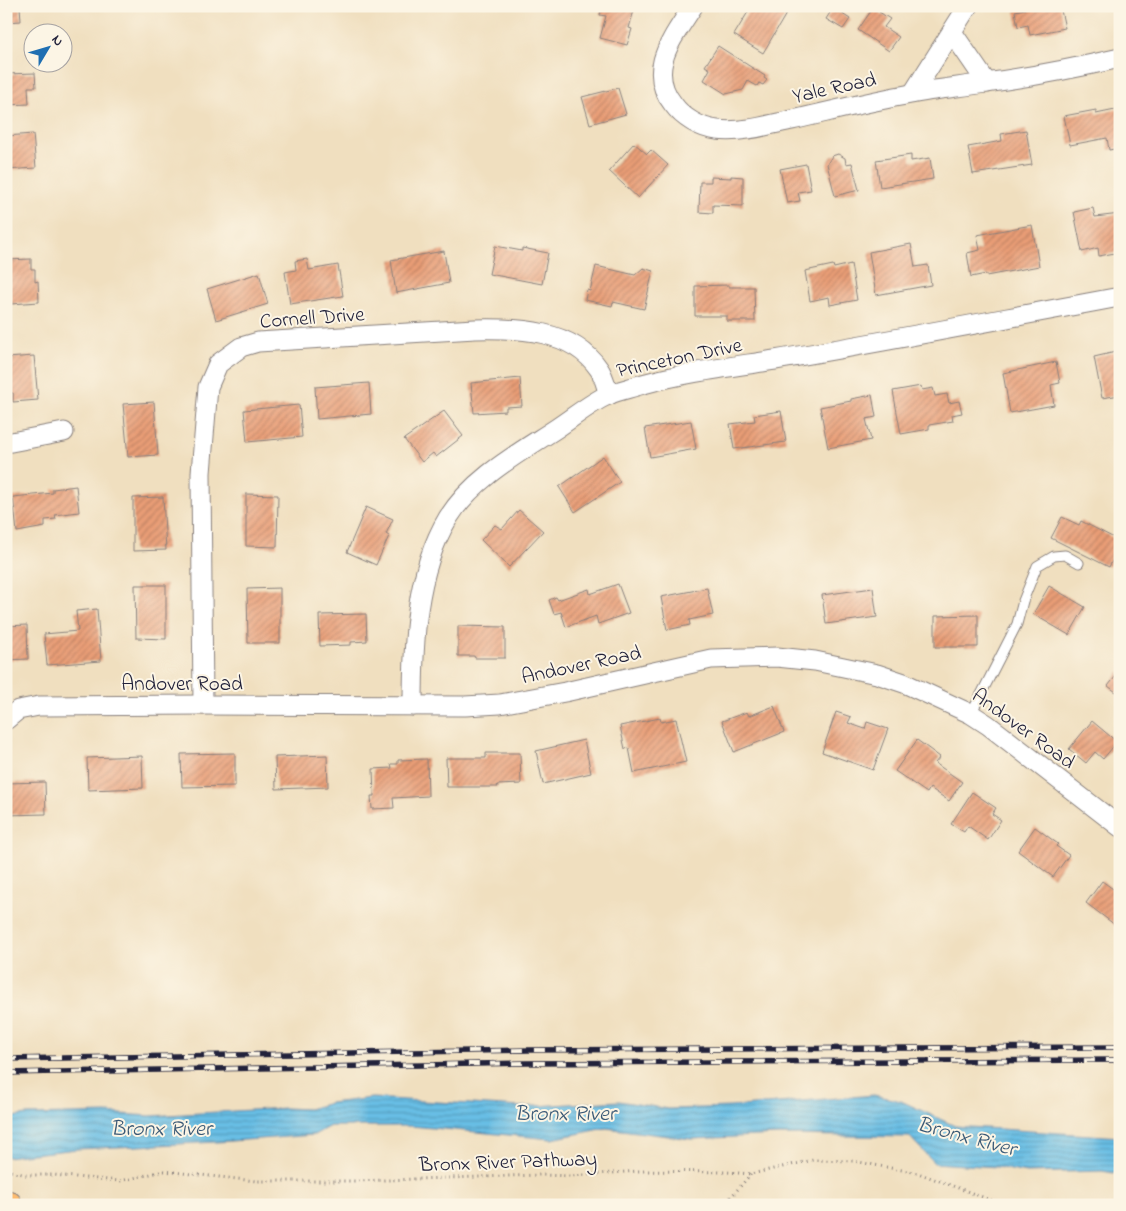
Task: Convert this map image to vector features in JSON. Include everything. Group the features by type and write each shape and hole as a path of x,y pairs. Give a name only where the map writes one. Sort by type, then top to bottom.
{"street":[{"name":"Yale Road","path":"693,6 668,48 660,72 662,84 666,95 674,107 693,122 704,127 730,131 747,130 912,93 987,83 1120,58"},
{"path":"912,93 968,6"},
{"path":"952,32 987,83"},
{"name":"Princeton Drive","path":"413,706 413,680 420,596 430,556 449,517 471,489 490,474 608,395 689,373 775,360 1120,297"},
{"name":"Cornell Drive","path":"203,704 201,473 208,387 218,364 241,348 258,342 501,328 526,330 550,335 579,349 600,370 608,395"},
{"path":"6,443 64,432"},
{"name":"Andover Road","path":"6,720 18,710 39,706 203,704 465,706 500,704 565,692 711,659 757,657 815,661 877,674 912,687 971,714 1117,820"}],"lane":[{"path":"971,714 1017,624 1023,601 1037,566 1054,556 1065,555 1080,563"}],"path":[{"name":"Bronx River Pathway","path":"6,1170 26,1175 53,1175 120,1181 164,1171 256,1181 344,1181 540,1175 571,1176 639,1171 751,1174 813,1160 853,1161 918,1173 1004,1205"},
{"path":"724,1205 751,1174"}],"water":[{"name":"Bronx River","path":"874,1095 901,1101 955,1126 1120,1137 1120,1174 1102,1171 1026,1173 997,1167 934,1163 910,1137 779,1135 691,1139 606,1128 552,1139 411,1126 330,1126 314,1135 77,1149 6,1157 6,1118 27,1115 106,1113 150,1116 285,1108 308,1109 330,1103 372,1098 520,1107 619,1101 668,1109 730,1107"}],"building":[{"path":"6,6 20,6 21,21 6,22"},
{"path":"602,6 641,6 641,9 635,7 629,28 632,29 627,45 600,38 606,16 600,15"},
{"path":"744,6 772,6 786,14 763,53 734,35 748,12 743,8"},
{"path":"1024,6 1060,6 1065,28 1030,35 1028,25 1018,27 1015,11 1025,9"},
{"path":"833,8 850,19 843,29 826,19"},
{"path":"873,8 890,19 884,27 899,37 889,51 858,30"},
{"path":"718,46 765,76 764,78 767,80 763,85 759,83 757,86 748,81 743,90 726,94 704,80 710,69 705,66"},
{"path":"35,73 36,87 28,87 29,104 6,105 6,74"},
{"path":"618,88 626,114 590,124 582,97"},
{"path":"1120,109 1120,148 1109,150 1107,138 1070,145 1064,116 1096,110 1096,114"},
{"path":"1026,130 1032,165 973,174 968,147 1002,141 1001,134"},
{"path":"33,134 36,168 6,170 6,136"},
{"path":"634,143 647,154 651,150 668,165 638,198 609,171"},
{"path":"838,154 845,158 846,164 852,163 859,190 835,196 827,164 832,156"},
{"path":"911,155 911,161 930,158 933,179 880,187 876,160"},
{"path":"806,164 811,190 798,192 800,201 787,203 780,169"},
{"path":"731,176 743,177 743,206 713,205 713,213 699,212 700,182 711,182 711,177 731,178"},
{"path":"1093,208 1095,217 1120,214 1120,252 1099,256 1098,248 1082,252 1074,212"},
{"path":"1032,225 1039,266 971,277 967,253 980,250 977,235"},
{"path":"911,244 915,267 928,265 931,285 876,295 869,252"},
{"path":"495,246 522,251 522,248 548,253 542,284 489,274"},
{"path":"444,251 449,283 396,293 391,260"},
{"path":"31,259 31,269 35,269 35,282 38,281 39,302 11,304 9,275 6,275 6,260"},
{"path":"307,259 309,270 338,265 343,296 290,304 285,272 296,270 295,261"},
{"path":"851,264 857,300 830,305 829,297 810,301 805,271 833,265 834,268"},
{"path":"596,266 635,275 643,268 653,271 644,309 613,302 612,306 585,300 587,290 590,291"},
{"path":"259,273 268,304 216,320 207,289"},
{"path":"729,285 729,287 754,287 755,321 727,321 727,316 695,316 695,286"},
{"path":"1120,351 1120,395 1102,398 1094,357"},
{"path":"34,356 38,400 13,402 13,393 10,393 7,358"},
{"path":"1056,362 1060,383 1051,385 1054,405 1010,413 1003,373"},
{"path":"520,378 522,406 506,407 506,411 474,413 471,383"},
{"path":"369,383 371,414 317,419 315,387"},
{"path":"921,386 922,390 933,388 935,396 947,394 949,403 959,401 962,413 952,415 953,421 929,425 929,429 901,434 893,391"},
{"path":"872,395 876,417 866,419 871,440 828,448 820,407"},
{"path":"154,402 158,455 128,457 123,404"},
{"path":"299,405 302,437 247,442 244,410"},
{"path":"444,411 463,436 436,457 433,453 422,462 404,439"},
{"path":"781,411 786,442 734,449 730,424 755,421 754,415"},
{"path":"691,421 696,449 650,457 645,428"},
{"path":"603,456 620,482 575,512 559,487"},
{"path":"76,486 79,512 55,515 56,519 45,520 45,527 17,532 13,497 53,493 53,489"},
{"path":"246,494 278,495 277,547 246,546"},
{"path":"163,497 166,550 133,551 133,498"},
{"path":"366,507 393,519 386,534 389,536 376,565 347,552"},
{"path":"519,510 543,531 509,567 481,540 495,525 502,529"},
{"path":"1062,517 1079,525 1081,521 1120,541 1120,546 1109,567 1051,538"},
{"path":"618,584 629,613 598,624 596,616 566,627 561,612 554,614 549,600 556,597 558,600 589,589 590,594"},
{"path":"135,585 166,585 166,639 136,638"},
{"path":"1049,586 1085,607 1069,635 1033,614"},
{"path":"280,588 280,643 248,643 247,589"},
{"path":"707,588 713,615 689,620 690,625 667,630 661,597"},
{"path":"873,588 877,617 826,624 822,595"},
{"path":"97,609 101,661 47,665 44,634 78,631 76,611"},
{"path":"366,614 367,641 351,642 351,645 320,646 319,615"},
{"path":"978,615 978,647 935,647 935,616"},
{"path":"27,625 28,659 6,660 6,626"},
{"path":"458,626 505,627 505,658 458,656"},
{"path":"1120,671 1120,695 1108,686"},
{"path":"774,706 784,732 734,752 722,721 747,712 749,716"},
{"path":"836,712 851,717 848,723 865,729 867,722 888,729 873,770 822,752"},
{"path":"660,718 661,722 676,719 686,762 634,773 629,748 625,749 620,726"},
{"path":"1092,721 1117,742 1103,759 1095,752 1086,763 1069,749"},
{"path":"584,740 591,773 543,784 536,751"},
{"path":"917,740 940,757 935,763 962,782 949,801 930,788 927,793 895,771"},
{"path":"235,753 235,786 182,787 181,754"},
{"path":"486,753 520,753 521,784 497,785 498,787 447,787 446,758 486,758"},
{"path":"327,755 328,787 276,789 275,757"},
{"path":"142,756 143,788 88,790 87,758"},
{"path":"427,759 428,796 393,798 394,808 372,809 371,796 374,796 373,769 392,768 391,764 398,764 398,760"},
{"path":"45,782 46,814 6,815 6,783"},
{"path":"972,792 996,808 992,814 1001,820 988,840 968,826 964,832 951,824"},
{"path":"1035,827 1069,855 1053,877 1018,851"},
{"path":"1102,881 1120,894 1119,928 1086,903"}],"railway":[{"path":"6,1059 528,1050 1120,1047"},
{"path":"6,1073 525,1063 1120,1060"}]}
